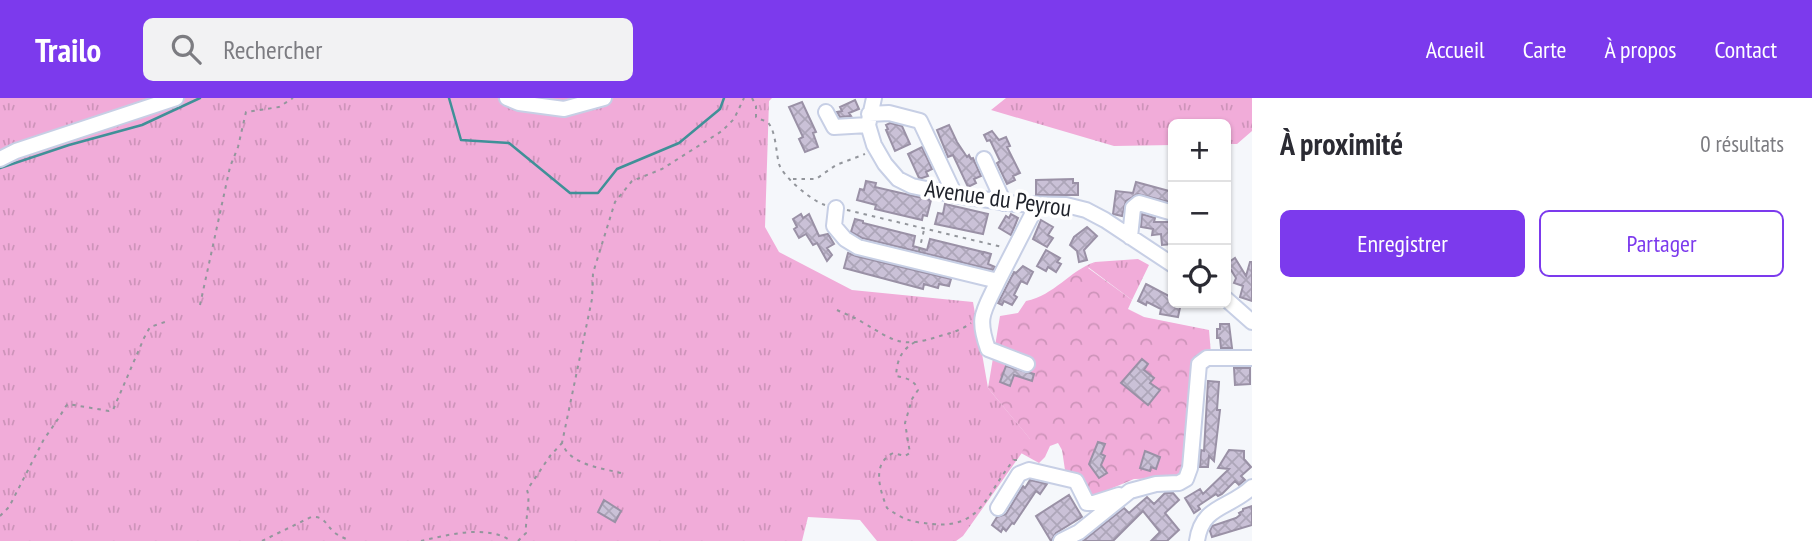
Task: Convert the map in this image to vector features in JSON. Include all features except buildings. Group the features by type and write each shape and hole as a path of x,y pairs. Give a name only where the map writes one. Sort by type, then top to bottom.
{"street":[{"path":"2,156 176,98"},
{"path":"507,98 519,103 564,109 604,98"},
{"path":"869,119 874,98"},
{"path":"826,112 834,127 889,113 920,121 955,195"},
{"name":"Avenue du Peyrou","path":"869,119 877,151 885,164 898,178 912,186 1004,202 1066,205 1086,210 1105,219 1168,262"},
{"path":"984,159 1004,202"},
{"path":"1130,237 1133,208 1139,203 1168,212"},
{"path":"1027,363 988,349 981,325 982,313 1037,205"},
{"path":"836,208 834,226 845,239 858,247 998,281"},
{"path":"1231,303 1252,322"},
{"path":"998,508 1019,474 1030,470 1076,481 1087,503 1156,484 1179,483 1186,479 1190,468 1199,363 1207,358 1252,358"},
{"path":"1197,541 1203,520 1209,513 1235,501 1252,487"},
{"path":"1061,541 1079,532 1130,491"}],"path":[{"path":"200,305 230,167 238,148 246,112 279,107 293,98"},
{"path":"621,473 572,458 565,452 562,443 592,299 593,273 615,202 632,181 662,169 722,131 734,119 744,98"},
{"path":"752,98 756,106 755,117 766,121 770,127 784,174 817,203 1013,250"},
{"path":"792,179 816,179 836,165 877,151"},
{"path":"917,260 924,229"},
{"path":"836,310 859,320 886,338 899,342 915,342"},
{"path":"982,313 963,329 908,346 897,362 896,376 909,379 916,384 918,390 905,424 910,453 905,456 893,453 886,456 881,466 879,483 887,508 912,523 947,526 971,518 989,498 1014,460 1020,459 1030,470"},
{"path":"0,516 9,507 44,439 66,406 113,410 150,327 165,322"},
{"path":"518,541 526,533 525,516 530,497 527,490 562,443"},
{"path":"262,541 311,517 319,516 335,533 350,541"},
{"path":"421,541 464,533 485,533 511,541"}],"green space":[{"path":"0,98 772,98 769,101 765,227 779,252 852,290 973,302 988,388 1031,440 963,536 956,541 877,541 860,520 808,517 802,541 0,541"},
{"path":"1006,98 1252,98 1252,131 1237,144 1231,144 1231,119 1168,119 1168,145 1114,146 991,110"},
{"path":"1138,259 1149,265 1132,300 1088,267 1095,262"},
{"path":"1095,262 1088,268 1132,300 1128,309 1144,317 1209,330 1211,354 1199,355 1193,361 1183,471 1177,478 1134,479 1091,497 1074,474 1065,470 1062,450 1058,443 1050,446 1039,463 1021,453 1030,439 988,388 1000,316 1018,313 1026,301 1045,294 1077,271"}],"waterway":[{"path":"0,168 142,125 200,98"},
{"path":"449,98 461,140 509,143 570,193 598,193 617,169 679,143 720,109 724,98"}]}
